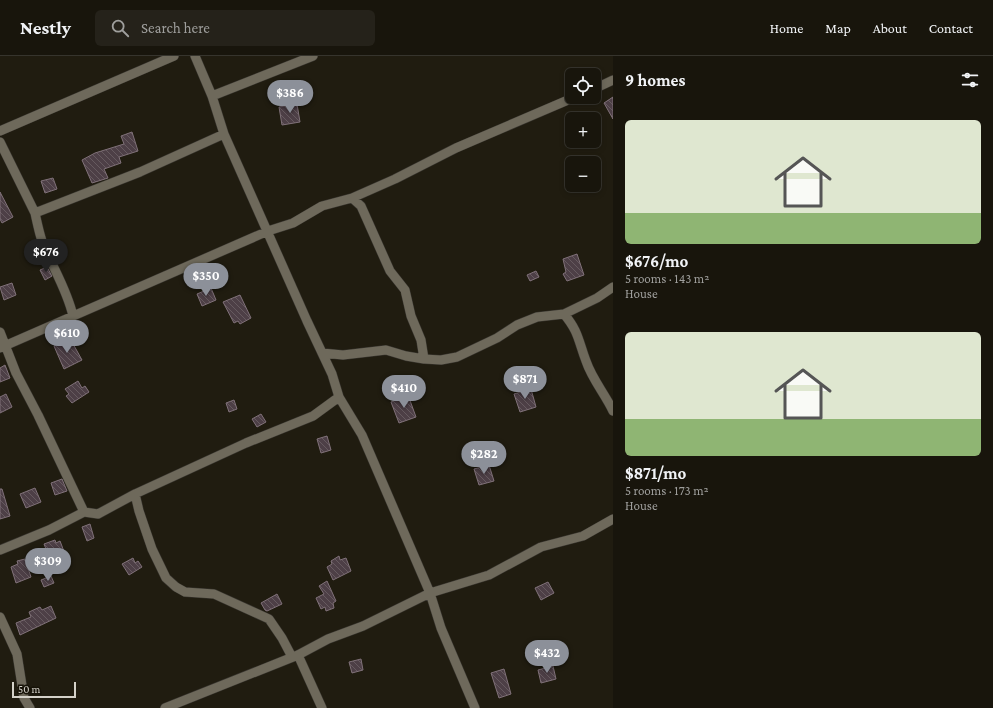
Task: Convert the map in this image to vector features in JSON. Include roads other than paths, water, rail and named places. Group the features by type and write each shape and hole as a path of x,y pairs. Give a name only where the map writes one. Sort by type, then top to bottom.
{"street":[{"path":"0,131 174,56"},
{"path":"195,56 212,96 224,134 332,374 339,396 362,435 430,593 441,628 476,708"},
{"path":"212,96 313,56"},
{"path":"601,85 613,80"},
{"path":"2,347 268,231 293,223 322,206 352,198 395,179 456,148 565,101"},
{"path":"35,213 140,172 224,134"},
{"path":"0,142 35,213 42,240 61,279 74,316"},
{"path":"352,198 361,206 390,271 405,290 411,316 421,340 424,359"},
{"path":"322,353 343,355 386,350 406,356 424,359 440,360 457,357 497,338 517,325 538,318 564,314 597,298 613,287"},
{"path":"564,314 575,330 580,340 586,362 613,411"},
{"path":"0,332 2,347 38,415 84,512"},
{"path":"0,550 49,530 84,512 98,514 135,494 246,443 313,416 339,396"},
{"path":"135,494 138,510 152,549 166,578 184,592 214,594 269,619 295,656 322,708"},
{"path":"165,708 295,656 328,638 363,626 430,593 489,574 541,547 583,536 613,519"},
{"path":"0,617 17,654 24,698 30,708"}]}
